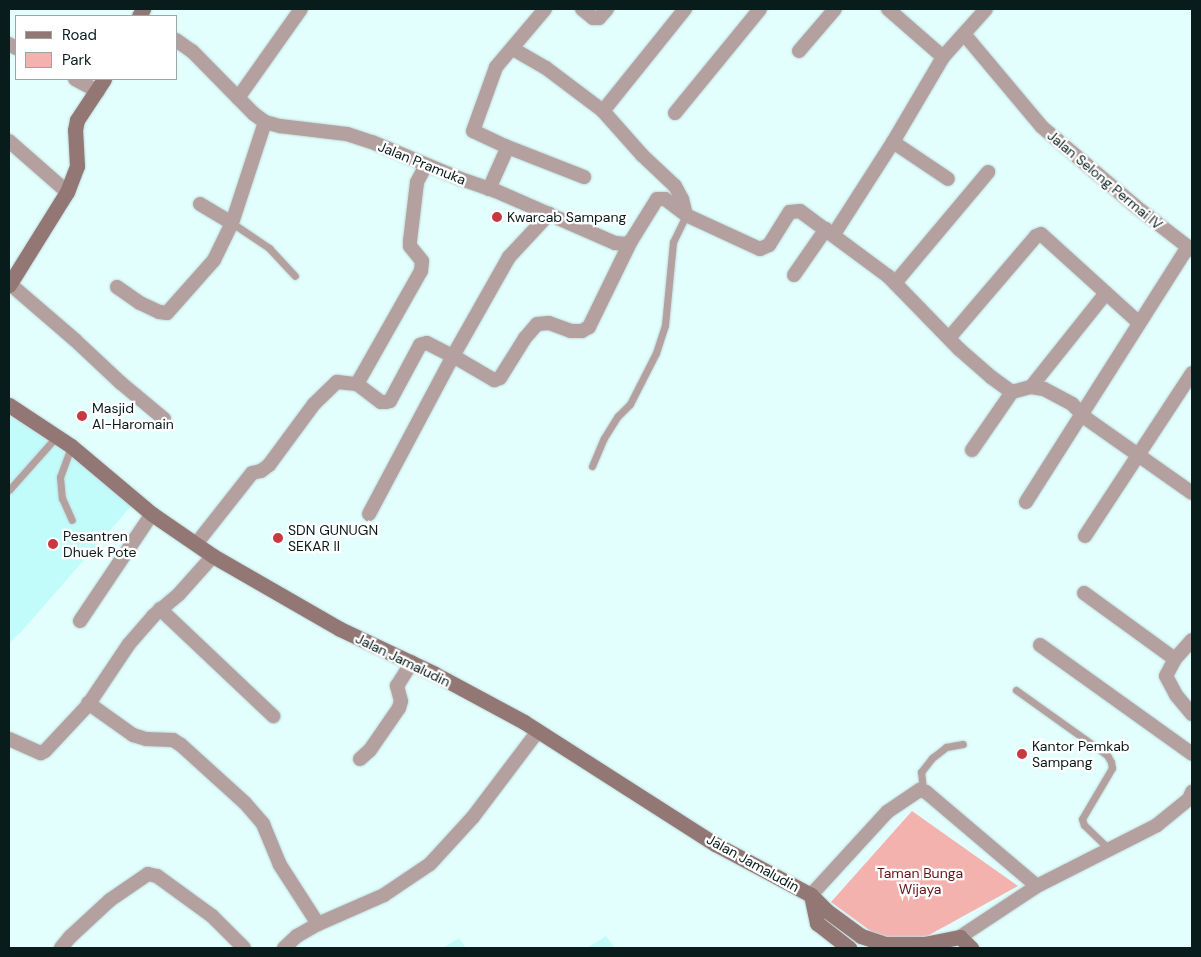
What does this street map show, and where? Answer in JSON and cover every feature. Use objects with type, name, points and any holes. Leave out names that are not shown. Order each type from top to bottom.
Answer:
[{"type":"street","points":[[238,98],[301,9]]},
{"type":"street","points":[[545,9],[496,67],[473,132],[584,177]]},
{"type":"street","points":[[582,9],[593,18],[599,18],[607,9]]},
{"type":"street","points":[[603,111],[685,9]]},
{"type":"street","points":[[675,113],[760,9]]},
{"type":"street","points":[[799,51],[835,9]]},
{"type":"street","points":[[888,9],[906,14],[942,58]]},
{"type":"street","points":[[794,274],[830,232],[893,142],[942,58],[986,9]]},
{"type":"street","name":"Jalan Selong Permai IV","points":[[964,34],[1042,127],[1190,249]]},
{"type":"street","name":"Jalan Pramuka","points":[[178,41],[192,51],[238,98],[265,122],[280,126],[347,134],[489,188],[615,243],[626,244],[631,241]]},
{"type":"street","points":[[513,49],[546,68],[603,111],[642,155],[675,186],[682,199],[686,214]]},
{"type":"street","points":[[79,80],[101,85],[77,120],[75,130],[77,166],[67,192],[9,284],[75,340],[121,383],[164,418]]},
{"type":"street","points":[[117,287],[140,303],[160,312],[167,312],[214,260],[232,223],[265,122]]},
{"type":"street","points":[[9,141],[67,192]]},
{"type":"street","points":[[893,142],[948,179]]},
{"type":"street","points":[[489,188],[506,151],[505,146]]},
{"type":"street","points":[[357,384],[421,271],[422,261],[410,246],[410,241],[417,182],[426,165]]},
{"type":"street","points":[[895,283],[988,172]]},
{"type":"street","points":[[196,544],[252,473],[260,471],[269,465],[314,404],[337,382],[357,384],[381,402],[390,401],[420,345],[427,344],[453,356],[494,380],[500,378],[524,338],[537,324],[549,323],[571,331],[582,331],[589,327],[631,241],[657,199],[665,198],[686,214],[760,249],[769,244],[792,210],[800,211],[895,283],[949,338],[992,377],[1012,392]]},
{"type":"street","points":[[200,204],[232,223]]},
{"type":"street","points":[[369,514],[453,356],[509,257],[549,214]]},
{"type":"street","points":[[949,338],[1036,236],[1041,234],[1139,323]]},
{"type":"street","points":[[1026,502],[1139,323],[1190,249]]},
{"type":"street","points":[[1031,388],[1106,293]]},
{"type":"street","points":[[1085,536],[1140,455],[1192,373]]},
{"type":"street","points":[[972,450],[1012,392],[1031,388],[1044,389],[1072,404],[1192,493]]},
{"type":"street","name":"Jalan Jamaludin","points":[[9,405],[71,446],[152,514],[212,556],[340,629],[412,662],[538,731],[716,844],[811,895],[842,924],[878,946],[930,945],[960,937]]},
{"type":"street","points":[[80,621],[152,514]]},
{"type":"street","points":[[9,739],[41,752],[45,751],[88,703],[129,644],[160,609],[179,594],[212,556]]},
{"type":"street","points":[[1084,593],[1175,659]]},
{"type":"street","points":[[160,609],[273,716]]},
{"type":"street","points":[[1192,640],[1175,659],[1166,676],[1168,685],[1192,714]]},
{"type":"street","points":[[1040,645],[1192,754]]},
{"type":"street","points":[[360,759],[370,750],[399,708],[401,701],[397,686],[412,662]]},
{"type":"street","points":[[88,703],[133,735],[146,739],[173,740],[181,745],[245,803],[263,824],[280,865],[318,924]]},
{"type":"street","points":[[284,948],[297,936],[318,924],[384,895],[430,864],[473,817],[538,731]]},
{"type":"street","points":[[811,895],[887,812],[920,790],[923,790],[1037,886]]},
{"type":"street","points":[[971,948],[960,937],[1037,886],[1157,825],[1190,796]]},
{"type":"street","points":[[61,948],[99,910],[148,874],[156,876],[212,916],[244,948]]},
{"type":"street","name":"Jalan Jamaludin","points":[[811,895],[817,923],[849,948]]},
{"type":"lane","points":[[592,466],[604,438],[618,416],[630,404],[656,353],[665,325],[673,242],[686,214]]},
{"type":"lane","points":[[232,223],[269,248],[295,276]]},
{"type":"lane","points":[[9,490],[56,437]]},
{"type":"lane","points":[[71,446],[60,477],[62,498],[72,520]]},
{"type":"lane","points":[[1016,690],[1106,755],[1111,762],[1112,768],[1082,819],[1084,825],[1109,849]]},
{"type":"lane","points":[[923,790],[921,772],[932,758],[946,747],[963,744]]},
{"type":"shaded area","name":"Pesantren Dhuek Pote","points":[[9,415],[58,447],[133,504],[21,632],[9,643]]},
{"type":"shaded area","points":[[606,936],[615,948],[587,948]]},
{"type":"shaded area","points":[[459,938],[466,948],[443,948]]},
{"type":"green space","name":"Taman Bunga Wijaya","points":[[912,811],[1018,886],[920,940],[883,940],[831,902]]},
{"type":"place","name":"Kwarcab Sampang","points":[[497,217]]},
{"type":"place","name":"Masjid Al-Haromain","points":[[82,416]]},
{"type":"place","name":"SDN GUNUGN SEKAR II","points":[[278,538]]},
{"type":"place","name":"Pesantren Dhuek Pote","points":[[53,544]]},
{"type":"place","name":"Kantor Pemkab Sampang","points":[[1022,754]]}]
